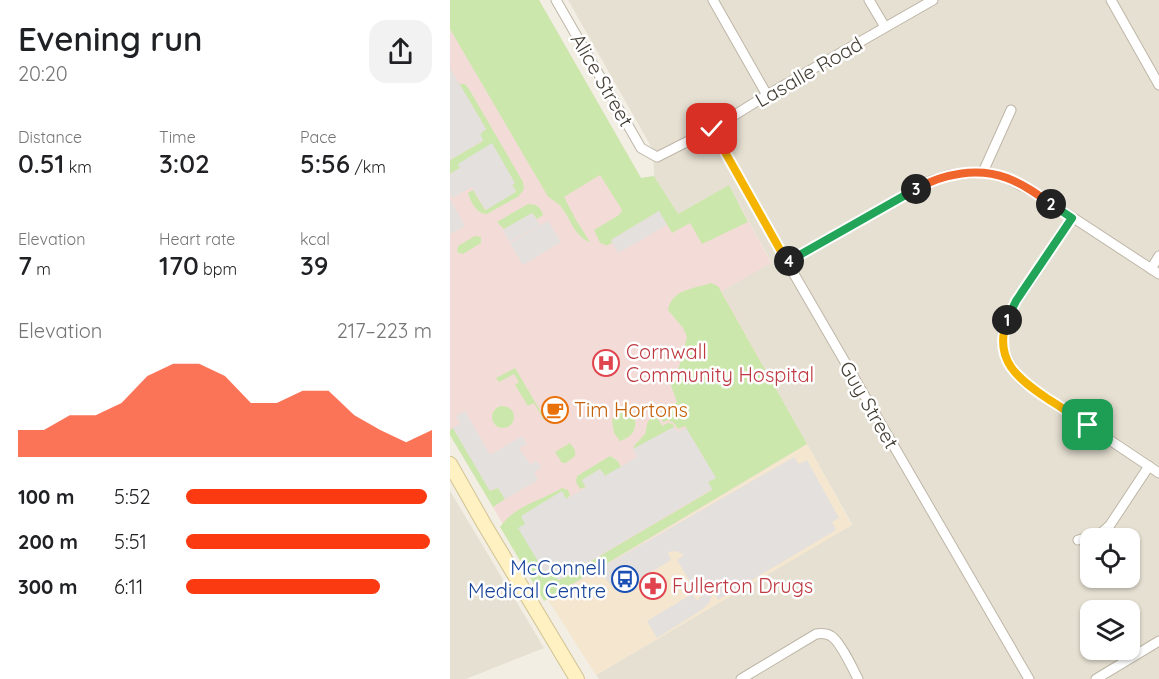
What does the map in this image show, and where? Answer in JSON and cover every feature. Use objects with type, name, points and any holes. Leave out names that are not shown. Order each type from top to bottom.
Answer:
[{"type":"main road","points":[[450,464],[577,679]]},
{"type":"street","name":"Alice Street","points":[[556,0],[641,148],[653,155]]},
{"type":"street","points":[[712,0],[767,95]]},
{"type":"street","points":[[869,0],[885,27]]},
{"type":"street","name":"Lasalle Road","points":[[653,155],[657,157],[712,129],[933,0]]},
{"type":"street","points":[[1111,0],[1159,85]]},
{"type":"street","points":[[982,172],[1011,110]]},
{"type":"street","name":"Guy Street","points":[[712,129],[1029,679]]},
{"type":"street","points":[[787,262],[930,181],[982,172],[1004,177],[1034,192],[1155,272],[1159,256]]},
{"type":"street","points":[[1072,218],[1016,301],[1006,321],[1003,336],[1005,355],[1011,367],[1026,384],[1159,473]]},
{"type":"street","points":[[1078,540],[1100,534],[1110,525],[1149,466]]},
{"type":"street","points":[[741,679],[816,634],[823,633],[836,639],[858,679]]},
{"type":"street","points":[[1096,679],[1159,641]]},
{"type":"shaded area","name":"Cornwall Community Hospital","points":[[450,0],[539,0],[641,178],[654,176],[678,214],[729,185],[771,263],[722,291],[807,444],[548,600],[450,435]]},
{"type":"shaded area","points":[[568,0],[1159,0],[1159,679],[599,679],[596,675],[852,524],[721,291],[771,262],[729,185],[678,214],[654,176],[653,150]]},
{"type":"shaded area","points":[[450,68],[486,129],[480,134],[483,140],[450,160]]},
{"type":"shaded area","points":[[492,143],[515,183],[512,185],[516,192],[486,210],[472,187],[452,198],[450,174],[460,168],[458,164]]},
{"type":"shaded area","points":[[450,199],[465,226],[450,234]]},
{"type":"shaded area","points":[[659,211],[667,225],[618,253],[611,240]]},
{"type":"shaded area","points":[[532,213],[540,225],[509,242],[503,230]]},
{"type":"shaded area","points":[[548,221],[561,242],[523,265],[510,243]]},
{"type":"shaded area","points":[[465,411],[490,455],[522,436],[527,444],[519,448],[530,464],[537,461],[541,468],[534,472],[538,480],[505,499],[498,487],[490,491],[453,428],[460,424],[456,416]]},
{"type":"shaded area","points":[[674,427],[677,432],[686,428],[716,478],[708,482],[712,489],[558,580],[553,569],[545,573],[518,528],[525,524],[521,516],[562,491],[566,499],[586,488],[582,480],[600,469],[605,476],[637,457],[633,449]]},
{"type":"shaded area","points":[[807,444],[852,525],[596,675],[548,600]]},
{"type":"shaded area","points":[[794,457],[799,464],[807,460],[839,518],[832,522],[836,530],[718,600],[713,592],[709,603],[703,609],[657,638],[647,621],[692,594],[697,601],[703,593],[702,586],[695,590],[677,560],[684,555],[676,551],[668,552],[671,560],[631,584],[626,577],[611,586],[599,569]]},
{"type":"shaded area","points":[[450,491],[544,648],[466,679],[450,679]]},
{"type":"green space","points":[[450,0],[539,0],[641,178],[654,176],[678,214],[729,185],[748,222],[702,244],[690,223],[672,233],[659,211],[605,246],[600,243],[594,230],[619,215],[622,210],[600,175],[564,197],[590,242],[584,239],[560,206],[547,195],[450,29]]},
{"type":"green space","points":[[460,84],[465,84],[469,89],[523,182],[524,189],[519,196],[487,214],[477,210],[468,193],[473,190],[485,210],[516,191],[512,185],[515,183],[458,164],[460,168],[450,174],[450,160],[483,141],[480,134],[486,129],[460,85],[457,86]]},
{"type":"green space","points":[[528,204],[538,206],[543,215],[537,219],[532,213],[504,229],[497,222]]},
{"type":"green space","points":[[475,236],[481,237],[481,243],[463,254],[457,252],[458,246]]},
{"type":"green space","points":[[711,283],[718,286],[807,444],[544,601],[500,527],[513,513],[562,488],[568,490],[570,495],[566,499],[525,524],[546,573],[552,569],[559,580],[712,490],[708,482],[715,477],[685,426],[678,429],[668,420],[663,422],[659,414],[677,402],[668,377],[678,371],[687,337],[683,328],[668,310],[670,303],[684,291]]},
{"type":"green space","points":[[515,368],[544,417],[549,415],[550,417],[544,420],[534,403],[528,406],[515,385],[519,382],[514,374],[499,382],[496,378]]},
{"type":"green space","points":[[503,406],[511,409],[514,417],[511,425],[503,428],[495,425],[492,417],[495,409]]},
{"type":"green space","points":[[624,409],[634,415],[635,428],[631,434],[620,441],[614,433],[612,420],[616,412]]},
{"type":"green space","points":[[656,415],[662,426],[668,423],[673,424],[674,427],[633,449],[645,434],[648,421]]},
{"type":"green space","points":[[453,428],[490,491],[498,488],[505,499],[493,507],[450,435],[450,430]]},
{"type":"green space","points":[[570,443],[575,450],[575,456],[566,463],[562,463],[555,452]]},
{"type":"green space","points":[[610,456],[618,461],[621,467],[605,476],[600,469],[582,480],[586,487],[580,489],[576,482],[577,476]]},
{"type":"place","name":"Cornwall Community Hospital","points":[[606,363]]},
{"type":"place","name":"Tim Hortons","points":[[555,410]]},
{"type":"place","name":"McConnell Medical Centre","points":[[625,579]]},
{"type":"place","name":"Fullerton Drugs","points":[[653,586]]},
{"type":"route","points":[[712,129],[787,262],[930,181],[949,176],[982,172],[1004,177],[1034,192],[1072,218],[1016,301],[1006,321],[1003,336],[1005,355],[1019,378],[1088,425]]}]
